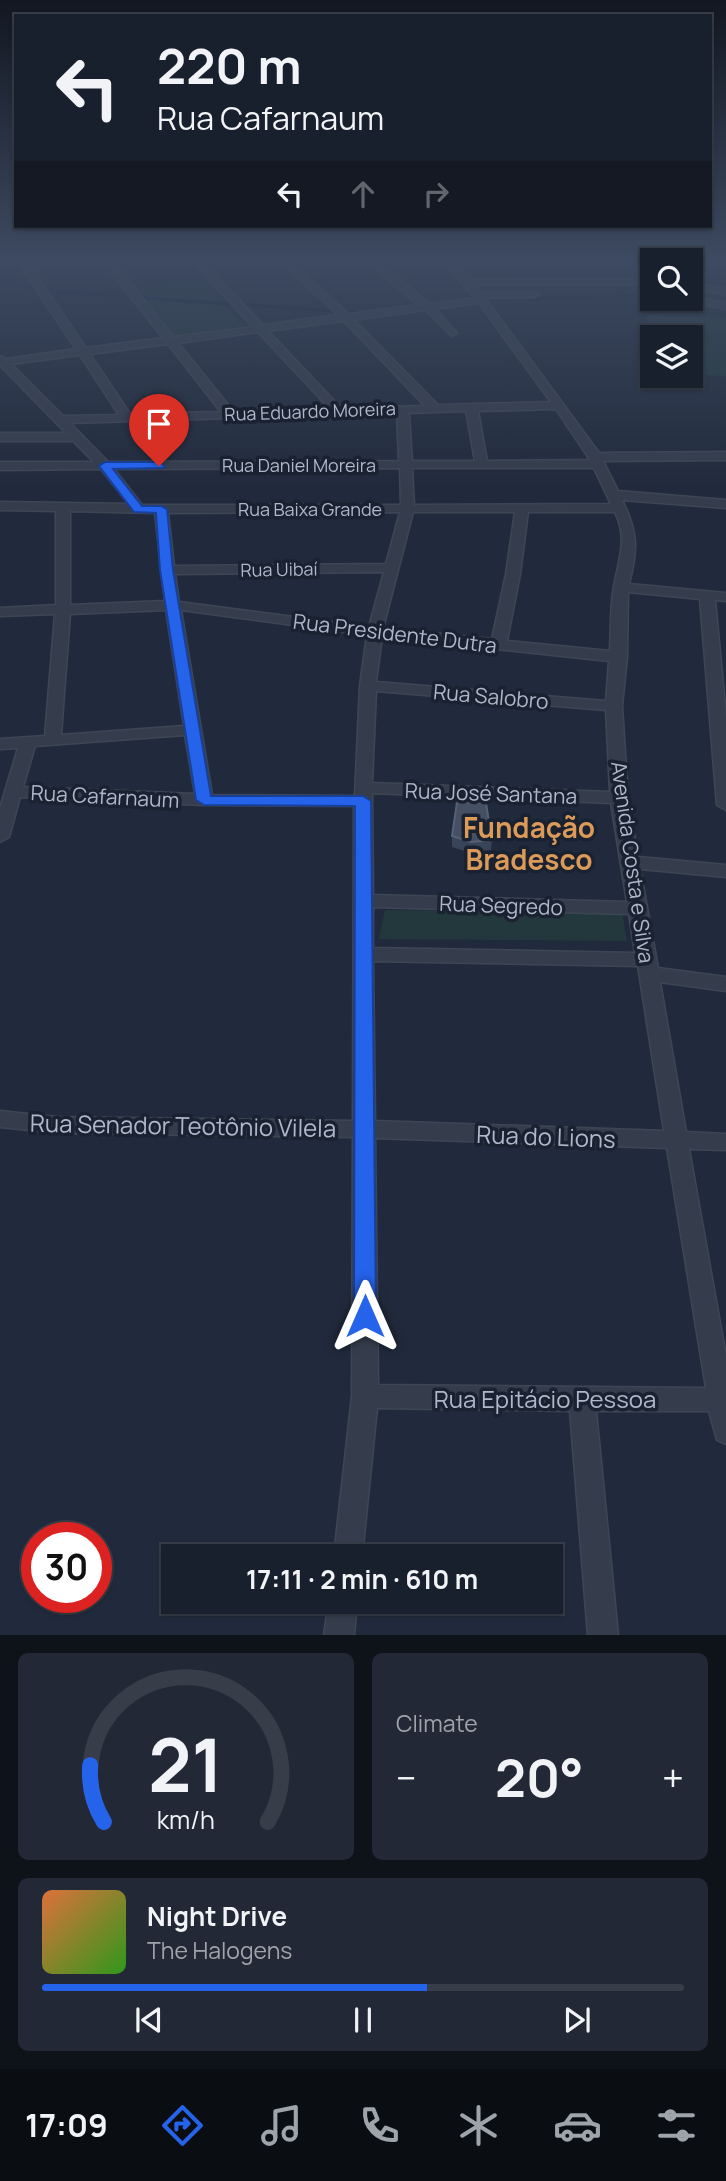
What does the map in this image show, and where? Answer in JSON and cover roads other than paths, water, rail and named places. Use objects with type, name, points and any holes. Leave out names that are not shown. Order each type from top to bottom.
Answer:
[{"type":"street","points":[[74,336],[127,418]]},
{"type":"street","points":[[169,336],[229,414]]},
{"type":"street","points":[[2,361],[195,336]]},
{"type":"street","points":[[266,336],[337,410]]},
{"type":"street","points":[[365,336],[433,407]]},
{"type":"street","name":"Avenida Costa e Silva","points":[[508,336],[596,460],[617,501],[629,537],[629,556],[621,587],[619,657],[614,706],[619,798],[723,1399],[726,1432]]},
{"type":"street","points":[[2,361],[105,466],[139,509]]},
{"type":"street","points":[[0,380],[19,377]]},
{"type":"street","name":"Rua Eduardo Moreira","points":[[61,420],[559,405]]},
{"type":"street","points":[[471,407],[482,465]]},
{"type":"street","points":[[349,1544],[365,1396],[363,795],[368,685],[375,632],[408,508],[403,409]]},
{"type":"street","points":[[0,437],[75,437]]},
{"type":"street","name":"Rua Daniel Moreira","points":[[0,466],[482,465],[726,456]]},
{"type":"street","name":"Rua Baixa Grande","points":[[0,506],[139,509],[522,509],[617,501],[726,504]]},
{"type":"street","points":[[52,739],[63,610],[63,507]]},
{"type":"street","points":[[161,509],[167,570],[204,800]]},
{"type":"street","points":[[498,646],[513,574],[522,509]]},
{"type":"street","name":"Rua Uibaí","points":[[167,570],[391,568]]},
{"type":"street","points":[[621,587],[726,597]]},
{"type":"street","points":[[707,596],[726,805]]},
{"type":"street","name":"Rua Presidente Dutra","points":[[0,612],[173,605],[375,632],[619,657]]},
{"type":"street","name":"Rua Salobro","points":[[368,685],[614,706]]},
{"type":"street","points":[[0,744],[194,730]]},
{"type":"street","points":[[0,837],[29,741]]},
{"type":"street","name":"Rua Cafarnaum","points":[[15,792],[204,800],[363,795]]},
{"type":"street","name":"Rua José Santana","points":[[363,795],[619,798]]},
{"type":"street","points":[[629,862],[726,871]]},
{"type":"street","name":"Rua Segredo","points":[[364,901],[638,908]]},
{"type":"street","points":[[364,954],[649,967],[726,984]]},
{"type":"street","name":"Rua Senador Teotônio Vilela","points":[[0,1119],[57,1125],[366,1129]]},
{"type":"street","name":"Rua do Lions","points":[[366,1129],[726,1142]]},
{"type":"street","name":"Rua Epitácio Pessoa","points":[[365,1396],[582,1400],[723,1399]]},
{"type":"street","points":[[582,1400],[603,1635]]},
{"type":"street","points":[[339,1635],[341,1614]]},
{"type":"district","name":"Fundação Bradesco","points":[[529,843]]}]
